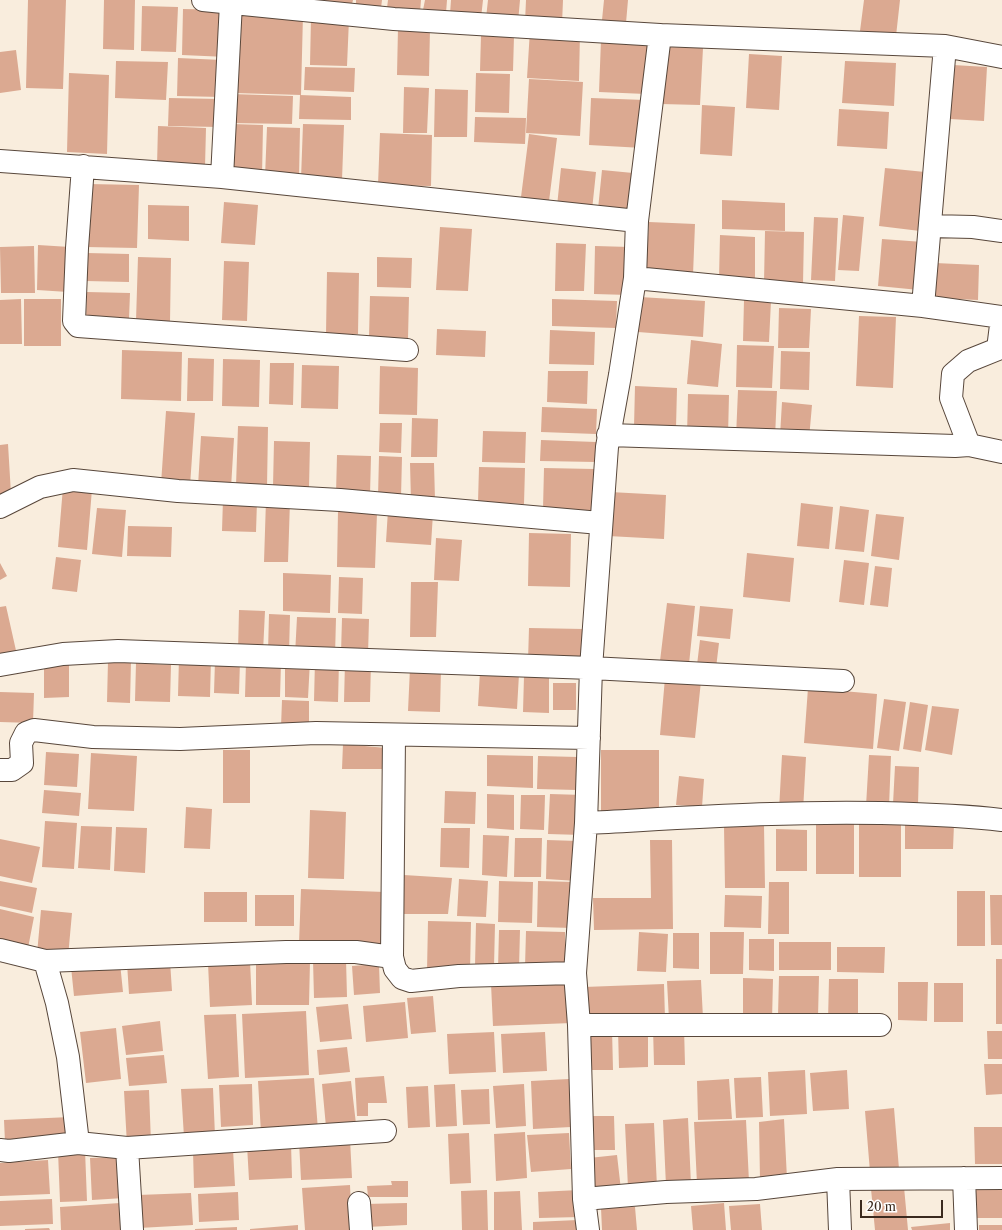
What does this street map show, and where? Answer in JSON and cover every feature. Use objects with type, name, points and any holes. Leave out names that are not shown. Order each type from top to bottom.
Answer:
[{"type":"street","points":[[203,0],[394,18],[660,35],[945,46],[1002,57]]},
{"type":"street","points":[[222,177],[231,3]]},
{"type":"street","points":[[588,1230],[584,1199],[579,1025],[575,973],[586,823],[591,668],[600,523],[608,436],[620,374],[635,278],[637,221],[660,35]]},
{"type":"street","points":[[923,306],[945,46]]},
{"type":"street","points":[[0,161],[222,177],[637,221]]},
{"type":"street","points":[[83,166],[77,248],[74,321],[78,326],[407,350]]},
{"type":"street","points":[[930,226],[1002,231]]},
{"type":"street","points":[[635,278],[923,306],[1002,317],[998,350],[968,361],[953,374],[951,398],[969,445]]},
{"type":"street","points":[[608,436],[955,446],[969,445],[1002,452]]},
{"type":"street","points":[[0,507],[40,487],[73,480],[178,491],[340,500],[600,523]]},
{"type":"street","points":[[0,665],[63,654],[118,651],[591,668],[843,680]]},
{"type":"street","points":[[0,770],[12,770],[22,763],[21,743],[26,733],[34,730],[92,737],[180,739],[316,733],[394,736],[589,738]]},
{"type":"street","points":[[394,736],[392,956],[395,969],[402,978],[411,981],[459,976],[575,973]]},
{"type":"street","points":[[586,823],[732,815],[846,812],[936,814],[1002,820]]},
{"type":"street","points":[[0,950],[45,961],[286,952],[356,952],[392,956]]},
{"type":"street","points":[[45,961],[57,1003],[68,1057],[78,1143]]},
{"type":"street","points":[[579,1025],[880,1025]]},
{"type":"street","points":[[0,1150],[9,1151],[78,1143],[127,1148],[385,1130]]},
{"type":"street","points":[[127,1148],[132,1230]]},
{"type":"street","points":[[964,1178],[966,1230]]},
{"type":"street","points":[[584,1199],[666,1192],[756,1189],[838,1179],[1002,1178]]},
{"type":"street","points":[[838,1179],[840,1230]]},
{"type":"street","points":[[359,1202],[361,1230]]},
{"type":"building","points":[[28,0],[66,0],[63,89],[26,88]]},
{"type":"building","points":[[104,0],[135,0],[134,50],[103,49]]},
{"type":"building","points":[[323,0],[353,0],[352,4]]},
{"type":"building","points":[[356,0],[382,0],[381,8],[356,6]]},
{"type":"building","points":[[388,0],[421,0],[420,13],[387,8]]},
{"type":"building","points":[[425,0],[447,0],[446,13],[423,10]]},
{"type":"building","points":[[451,0],[483,0],[481,18],[450,14]]},
{"type":"building","points":[[488,0],[520,0],[518,22],[486,18]]},
{"type":"building","points":[[526,0],[563,0],[562,24],[525,22]]},
{"type":"building","points":[[604,0],[628,0],[626,23],[602,20]]},
{"type":"building","points":[[864,0],[900,0],[896,36],[860,31]]},
{"type":"building","points":[[142,6],[178,7],[176,52],[141,51]]},
{"type":"building","points":[[183,9],[229,10],[227,57],[182,55]]},
{"type":"building","points":[[237,12],[303,14],[301,95],[235,93]]},
{"type":"building","points":[[311,18],[349,19],[347,66],[310,65]]},
{"type":"building","points":[[398,28],[430,29],[429,76],[397,75]]},
{"type":"building","points":[[530,30],[580,32],[579,81],[527,78]]},
{"type":"building","points":[[481,35],[514,36],[513,71],[480,71]]},
{"type":"building","points":[[601,40],[648,42],[646,94],[599,92]]},
{"type":"building","points":[[663,47],[703,48],[700,105],[661,104]]},
{"type":"building","points":[[16,50],[21,90],[0,93],[0,52]]},
{"type":"building","points":[[749,54],[782,56],[779,110],[746,108]]},
{"type":"building","points":[[178,58],[222,60],[221,97],[177,96]]},
{"type":"building","points":[[116,61],[168,62],[166,100],[115,98]]},
{"type":"building","points":[[845,61],[896,63],[894,106],[842,103]]},
{"type":"building","points":[[953,65],[987,67],[984,121],[950,119]]},
{"type":"building","points":[[305,67],[355,68],[354,92],[304,90]]},
{"type":"building","points":[[69,73],[109,75],[107,154],[67,152]]},
{"type":"building","points":[[476,73],[510,74],[509,113],[475,112]]},
{"type":"building","points":[[529,79],[583,82],[580,136],[526,133]]},
{"type":"building","points":[[404,87],[429,88],[427,133],[403,133]]},
{"type":"building","points":[[435,89],[468,90],[467,137],[434,137]]},
{"type":"building","points":[[231,94],[293,96],[292,124],[230,123]]},
{"type":"building","points":[[300,95],[351,97],[351,120],[299,119]]},
{"type":"building","points":[[169,98],[220,99],[218,127],[168,126]]},
{"type":"building","points":[[591,98],[645,100],[643,148],[589,145]]},
{"type":"building","points":[[702,105],[735,107],[732,156],[700,154]]},
{"type":"building","points":[[839,109],[889,112],[887,149],[837,146]]},
{"type":"building","points":[[475,117],[526,118],[525,144],[474,142]]},
{"type":"building","points":[[232,124],[263,125],[262,176],[230,175]]},
{"type":"building","points":[[303,124],[344,125],[342,180],[301,179]]},
{"type":"building","points":[[158,126],[206,128],[205,167],[157,166]]},
{"type":"building","points":[[267,127],[300,128],[299,178],[265,177]]},
{"type":"building","points":[[380,133],[432,135],[431,186],[378,185]]},
{"type":"building","points":[[529,134],[557,138],[548,209],[520,205]]},
{"type":"building","points":[[561,168],[596,172],[592,210],[557,206]]},
{"type":"building","points":[[885,168],[925,172],[920,231],[879,226]]},
{"type":"building","points":[[602,170],[633,173],[628,213],[598,209]]},
{"type":"building","points":[[88,184],[139,185],[137,248],[86,247]]},
{"type":"building","points":[[722,200],[785,203],[785,231],[722,229]]},
{"type":"building","points":[[224,202],[258,205],[255,245],[221,243]]},
{"type":"building","points":[[148,205],[189,206],[189,241],[148,239]]},
{"type":"building","points":[[843,215],[864,217],[859,271],[838,270]]},
{"type":"building","points":[[814,217],[838,218],[835,281],[811,280]]},
{"type":"building","points":[[649,222],[695,224],[693,275],[646,273]]},
{"type":"building","points":[[440,227],[472,229],[468,291],[436,290]]},
{"type":"building","points":[[765,231],[804,232],[803,284],[764,283]]},
{"type":"building","points":[[720,235],[755,237],[755,280],[719,279]]},
{"type":"building","points":[[882,239],[923,242],[919,290],[878,286]]},
{"type":"building","points":[[556,243],[586,244],[584,291],[555,291]]},
{"type":"building","points":[[38,245],[70,247],[68,292],[37,290]]},
{"type":"building","points":[[34,246],[35,293],[1,293],[0,247]]},
{"type":"building","points":[[595,246],[630,247],[629,295],[594,294]]},
{"type":"building","points":[[87,253],[129,254],[129,282],[86,281]]},
{"type":"building","points":[[138,257],[171,258],[170,322],[136,321]]},
{"type":"building","points":[[377,257],[412,258],[411,288],[377,287]]},
{"type":"building","points":[[224,261],[249,262],[247,321],[222,320]]},
{"type":"building","points":[[935,263],[979,265],[978,300],[934,298]]},
{"type":"building","points":[[327,272],[359,273],[358,334],[326,334]]},
{"type":"building","points":[[87,292],[130,293],[129,319],[86,318]]},
{"type":"building","points":[[370,296],[409,297],[408,338],[369,337]]},
{"type":"building","points":[[640,297],[705,301],[703,337],[638,332]]},
{"type":"building","points":[[21,299],[22,344],[0,344],[0,300]]},
{"type":"building","points":[[24,299],[61,299],[61,346],[24,346]]},
{"type":"building","points":[[552,299],[617,301],[616,328],[552,326]]},
{"type":"building","points":[[744,300],[771,301],[769,342],[743,341]]},
{"type":"building","points":[[779,308],[811,309],[809,348],[778,348]]},
{"type":"building","points":[[859,316],[896,317],[893,388],[856,386]]},
{"type":"building","points":[[437,329],[486,331],[485,357],[436,355]]},
{"type":"building","points":[[550,330],[595,332],[594,365],[549,364]]},
{"type":"building","points":[[691,340],[722,344],[718,387],[687,384]]},
{"type":"building","points":[[737,345],[774,346],[772,388],[736,387]]},
{"type":"building","points":[[122,350],[182,352],[181,401],[121,399]]},
{"type":"building","points":[[781,351],[810,352],[809,390],[780,389]]},
{"type":"building","points":[[188,358],[214,359],[213,401],[187,401]]},
{"type":"building","points":[[223,359],[260,360],[259,407],[222,406]]},
{"type":"building","points":[[270,363],[294,363],[293,405],[269,404]]},
{"type":"building","points":[[302,365],[339,366],[338,409],[301,408]]},
{"type":"building","points":[[380,366],[418,368],[417,415],[379,414]]},
{"type":"building","points":[[548,371],[588,371],[587,404],[547,402]]},
{"type":"building","points":[[635,386],[677,388],[676,428],[634,427]]},
{"type":"building","points":[[738,390],[777,391],[775,438],[736,437]]},
{"type":"building","points":[[688,394],[729,395],[728,436],[687,435]]},
{"type":"building","points":[[782,402],[812,405],[809,439],[780,436]]},
{"type":"building","points":[[542,407],[597,409],[596,434],[541,432]]},
{"type":"building","points":[[166,411],[195,413],[190,486],[161,484]]},
{"type":"building","points":[[412,418],[438,419],[437,457],[411,457]]},
{"type":"building","points":[[380,423],[402,423],[401,453],[379,452]]},
{"type":"building","points":[[238,426],[268,427],[267,487],[236,486]]},
{"type":"building","points":[[483,431],[526,432],[525,463],[482,462]]},
{"type":"building","points":[[201,436],[234,438],[231,488],[198,486]]},
{"type":"building","points":[[541,440],[596,442],[596,462],[540,461]]},
{"type":"building","points":[[274,441],[310,442],[309,488],[273,487]]},
{"type":"building","points":[[8,444],[11,494],[0,499],[0,445]]},
{"type":"building","points":[[337,455],[371,456],[370,495],[336,494]]},
{"type":"building","points":[[379,456],[402,457],[401,497],[378,497]]},
{"type":"building","points":[[410,463],[434,463],[435,500],[411,501]]},
{"type":"building","points":[[479,467],[525,468],[524,504],[478,502]]},
{"type":"building","points":[[544,468],[594,469],[593,511],[543,509]]},
{"type":"building","points":[[63,487],[92,489],[87,550],[58,547]]},
{"type":"building","points":[[610,492],[666,495],[664,539],[608,536]]},
{"type":"building","points":[[223,499],[257,501],[256,532],[222,531]]},
{"type":"building","points":[[266,500],[290,501],[288,562],[264,562]]},
{"type":"building","points":[[801,503],[833,507],[829,549],[797,546]]},
{"type":"building","points":[[840,506],[869,510],[864,552],[835,549]]},
{"type":"building","points":[[97,508],[126,510],[122,557],[92,554]]},
{"type":"building","points":[[388,510],[433,513],[431,545],[386,542]]},
{"type":"building","points":[[338,511],[377,513],[375,568],[337,567]]},
{"type":"building","points":[[876,514],[904,517],[899,560],[871,556]]},
{"type":"building","points":[[128,526],[172,527],[171,557],[127,556]]},
{"type":"building","points":[[529,533],[571,534],[570,587],[528,586]]},
{"type":"building","points":[[436,538],[462,540],[459,581],[434,580]]},
{"type":"building","points":[[747,553],[794,558],[790,602],[743,597]]},
{"type":"building","points":[[56,557],[81,560],[77,592],[52,589]]},
{"type":"building","points":[[844,560],[869,563],[864,605],[839,602]]},
{"type":"building","points":[[0,563],[7,576],[0,580]]},
{"type":"building","points":[[875,566],[892,568],[888,607],[870,605]]},
{"type":"building","points":[[283,573],[331,575],[330,613],[283,611]]},
{"type":"building","points":[[339,577],[363,578],[362,614],[338,613]]},
{"type":"building","points":[[411,582],[438,582],[436,637],[410,637]]},
{"type":"building","points":[[667,603],[695,606],[689,664],[660,661]]},
{"type":"building","points":[[6,606],[17,655],[0,659],[0,607]]},
{"type":"building","points":[[700,606],[733,609],[730,639],[697,636]]},
{"type":"building","points":[[239,610],[265,611],[263,652],[238,652]]},
{"type":"building","points":[[269,614],[290,615],[289,653],[268,652]]},
{"type":"building","points":[[297,617],[336,618],[335,656],[295,655]]},
{"type":"building","points":[[342,618],[369,619],[368,655],[341,654]]},
{"type":"building","points":[[529,628],[584,629],[583,662],[528,661]]},
{"type":"building","points":[[700,640],[719,643],[716,668],[697,665]]},
{"type":"building","points":[[179,657],[211,658],[210,697],[178,696]]},
{"type":"building","points":[[285,660],[310,661],[308,698],[285,697]]},
{"type":"building","points":[[315,660],[339,661],[338,702],[314,701]]},
{"type":"building","points":[[108,661],[131,661],[130,703],[107,702]]},
{"type":"building","points":[[215,661],[240,661],[239,694],[214,693]]},
{"type":"building","points":[[69,662],[69,697],[44,698],[44,663]]},
{"type":"building","points":[[246,662],[281,663],[280,697],[245,697]]},
{"type":"building","points":[[345,662],[371,662],[370,702],[344,702]]},
{"type":"building","points":[[136,663],[171,665],[170,702],[135,701]]},
{"type":"building","points":[[410,668],[441,669],[440,712],[408,711]]},
{"type":"building","points":[[480,671],[519,674],[517,709],[478,706]]},
{"type":"building","points":[[524,676],[549,677],[549,713],[523,712]]},
{"type":"building","points":[[665,678],[701,681],[695,738],[660,735]]},
{"type":"building","points":[[553,683],[576,683],[576,710],[553,710]]},
{"type":"building","points":[[808,688],[877,694],[873,749],[804,743]]},
{"type":"building","points":[[0,692],[34,693],[33,723],[0,722]]},
{"type":"building","points":[[884,699],[906,702],[899,751],[877,748]]},
{"type":"building","points":[[282,700],[309,701],[309,728],[281,727]]},
{"type":"building","points":[[910,702],[928,705],[921,752],[903,749]]},
{"type":"building","points":[[932,706],[959,709],[952,755],[925,750]]},
{"type":"building","points":[[343,744],[386,748],[386,769],[342,769]]},
{"type":"building","points":[[223,750],[250,750],[250,803],[223,803]]},
{"type":"building","points":[[601,750],[659,750],[659,815],[601,815]]},
{"type":"building","points":[[46,752],[79,754],[77,787],[44,785]]},
{"type":"building","points":[[91,753],[137,756],[134,811],[88,809]]},
{"type":"building","points":[[487,755],[533,756],[533,788],[487,786]]},
{"type":"building","points":[[782,755],[806,757],[803,811],[779,810]]},
{"type":"building","points":[[869,755],[891,756],[889,807],[866,806]]},
{"type":"building","points":[[538,756],[578,757],[577,790],[537,789]]},
{"type":"building","points":[[895,766],[919,767],[918,805],[893,804]]},
{"type":"building","points":[[679,776],[704,779],[702,807],[676,805]]},
{"type":"building","points":[[44,790],[81,793],[79,816],[42,813]]},
{"type":"building","points":[[445,791],[476,792],[475,824],[444,823]]},
{"type":"building","points":[[487,794],[514,795],[514,830],[487,828]]},
{"type":"building","points":[[550,794],[583,795],[582,835],[548,834]]},
{"type":"building","points":[[521,795],[545,795],[544,830],[520,829]]},
{"type":"building","points":[[186,807],[212,809],[210,849],[184,848]]},
{"type":"building","points":[[310,810],[346,812],[344,879],[308,878]]},
{"type":"building","points":[[859,820],[901,820],[901,877],[859,877]]},
{"type":"building","points":[[45,821],[77,823],[74,869],[42,867]]},
{"type":"building","points":[[816,823],[854,823],[854,874],[816,874]]},
{"type":"building","points":[[905,823],[954,824],[953,849],[905,849]]},
{"type":"building","points":[[764,825],[765,888],[725,888],[724,826]]},
{"type":"building","points":[[81,826],[112,827],[110,870],[78,868]]},
{"type":"building","points":[[116,827],[147,828],[145,873],[114,871]]},
{"type":"building","points":[[441,828],[470,828],[469,868],[440,867]]},
{"type":"building","points":[[776,829],[807,830],[807,871],[776,871]]},
{"type":"building","points":[[483,835],[509,836],[507,877],[482,875]]},
{"type":"building","points":[[515,838],[542,838],[541,877],[514,877]]},
{"type":"building","points":[[0,839],[40,847],[32,883],[0,876]]},
{"type":"building","points":[[547,840],[578,841],[577,881],[546,879]]},
{"type":"building","points":[[650,840],[672,840],[673,929],[594,930],[593,898],[651,898]]},
{"type":"building","points":[[404,875],[452,878],[448,914],[403,914]]},
{"type":"building","points":[[459,879],[488,881],[486,917],[457,916]]},
{"type":"building","points":[[0,881],[37,888],[32,913],[0,906]]},
{"type":"building","points":[[499,881],[533,882],[532,923],[498,922]]},
{"type":"building","points":[[538,881],[574,882],[573,928],[537,927]]},
{"type":"building","points":[[769,882],[789,882],[789,934],[768,934]]},
{"type":"building","points":[[301,889],[385,892],[383,947],[299,944]]},
{"type":"building","points":[[957,891],[985,891],[985,946],[957,946]]},
{"type":"building","points":[[204,892],[247,892],[247,922],[204,922]]},
{"type":"building","points":[[255,895],[294,895],[294,926],[255,926]]},
{"type":"building","points":[[725,895],[762,896],[761,928],[724,927]]},
{"type":"building","points":[[990,895],[1002,895],[1002,945],[991,945]]},
{"type":"building","points":[[0,909],[34,917],[28,948],[0,942]]},
{"type":"building","points":[[41,910],[72,913],[68,957],[37,954]]},
{"type":"building","points":[[428,921],[471,922],[470,972],[427,971]]},
{"type":"building","points":[[476,923],[495,924],[494,967],[475,966]]},
{"type":"building","points":[[499,930],[520,930],[519,969],[498,969]]},
{"type":"building","points":[[526,931],[565,932],[565,968],[525,967]]},
{"type":"building","points":[[639,932],[668,934],[666,972],[637,971]]},
{"type":"building","points":[[710,932],[744,932],[743,974],[710,974]]},
{"type":"building","points":[[673,933],[699,933],[699,969],[673,968]]},
{"type":"building","points":[[749,939],[774,939],[774,971],[749,970]]},
{"type":"building","points":[[779,942],[831,942],[831,970],[779,970]]},
{"type":"building","points":[[837,947],[885,947],[884,973],[837,972]]},
{"type":"building","points":[[346,959],[347,997],[314,998],[313,960]]},
{"type":"building","points":[[996,959],[1002,959],[1002,1024],[996,1024]]},
{"type":"building","points":[[256,960],[310,961],[309,1005],[256,1005]]},
{"type":"building","points":[[170,961],[172,991],[129,994],[127,963]]},
{"type":"building","points":[[250,961],[252,1005],[210,1007],[208,963]]},
{"type":"building","points":[[120,963],[123,992],[74,996],[71,967]]},
{"type":"building","points":[[379,964],[380,993],[354,995],[352,966]]},
{"type":"building","points":[[779,976],[819,976],[818,1017],[778,1016]]},
{"type":"building","points":[[743,978],[773,979],[772,1021],[743,1020]]},
{"type":"building","points":[[829,979],[858,979],[858,1022],[828,1021]]},
{"type":"building","points":[[701,980],[703,1018],[669,1020],[667,981]]},
{"type":"building","points":[[570,981],[572,1023],[493,1026],[491,984]]},
{"type":"building","points":[[898,982],[928,982],[927,1021],[898,1020]]},
{"type":"building","points":[[934,983],[963,983],[963,1022],[934,1022]]},
{"type":"building","points":[[664,984],[665,1019],[586,1022],[584,987]]},
{"type":"building","points":[[433,996],[436,1032],[411,1034],[407,998]]},
{"type":"building","points":[[405,1002],[408,1038],[366,1042],[363,1006]]},
{"type":"building","points":[[348,1004],[352,1039],[320,1042],[316,1007]]},
{"type":"building","points":[[306,1011],[309,1075],[245,1078],[242,1014]]},
{"type":"building","points":[[236,1014],[239,1077],[208,1079],[204,1015]]},
{"type":"building","points":[[160,1021],[163,1051],[126,1055],[122,1026]]},
{"type":"building","points":[[684,1027],[685,1065],[654,1065],[653,1028]]},
{"type":"building","points":[[116,1028],[121,1079],[86,1083],[80,1032]]},
{"type":"building","points":[[648,1028],[648,1067],[619,1068],[618,1029]]},
{"type":"building","points":[[612,1029],[613,1070],[587,1070],[587,1030]]},
{"type":"building","points":[[987,1031],[1002,1031],[1002,1059],[988,1059]]},
{"type":"building","points":[[494,1032],[496,1072],[449,1074],[447,1034]]},
{"type":"building","points":[[545,1032],[547,1071],[503,1073],[501,1034]]},
{"type":"building","points":[[347,1047],[350,1072],[319,1075],[317,1050]]},
{"type":"building","points":[[164,1055],[167,1083],[129,1086],[126,1058]]},
{"type":"building","points":[[984,1064],[1002,1064],[1002,1094],[986,1095]]},
{"type":"building","points":[[805,1070],[807,1114],[770,1116],[768,1072]]},
{"type":"building","points":[[847,1070],[849,1109],[813,1111],[810,1073]]},
{"type":"building","points":[[384,1076],[387,1103],[368,1103],[368,1116],[357,1116],[355,1078]]},
{"type":"building","points":[[761,1077],[763,1117],[736,1118],[734,1078]]},
{"type":"building","points":[[314,1078],[318,1130],[261,1133],[258,1081]]},
{"type":"building","points":[[569,1079],[571,1127],[533,1129],[531,1081]]},
{"type":"building","points":[[729,1079],[732,1119],[698,1120],[697,1081]]},
{"type":"building","points":[[351,1081],[356,1124],[326,1127],[322,1084]]},
{"type":"building","points":[[252,1084],[253,1125],[221,1127],[219,1085]]},
{"type":"building","points":[[455,1084],[457,1126],[436,1127],[434,1085]]},
{"type":"building","points":[[524,1084],[526,1126],[496,1128],[493,1086]]},
{"type":"building","points":[[428,1086],[430,1127],[408,1128],[406,1087]]},
{"type":"building","points":[[213,1088],[215,1136],[184,1137],[181,1089]]},
{"type":"building","points":[[489,1089],[490,1124],[463,1125],[461,1090]]},
{"type":"building","points":[[149,1090],[151,1143],[127,1145],[124,1091]]},
{"type":"building","points":[[894,1108],[899,1169],[870,1172],[865,1111]]},
{"type":"building","points":[[589,1116],[614,1116],[615,1150],[589,1150]]},
{"type":"building","points":[[70,1117],[72,1139],[5,1142],[4,1120]]},
{"type":"building","points":[[688,1118],[691,1185],[666,1186],[663,1120]]},
{"type":"building","points":[[784,1119],[787,1179],[760,1180],[759,1122]]},
{"type":"building","points":[[746,1120],[749,1182],[697,1184],[694,1122]]},
{"type":"building","points":[[654,1123],[657,1187],[628,1188],[625,1124]]},
{"type":"building","points":[[974,1127],[1002,1127],[1002,1164],[975,1164]]},
{"type":"building","points":[[525,1132],[527,1178],[496,1181],[494,1134]]},
{"type":"building","points":[[469,1133],[471,1183],[450,1184],[448,1134]]},
{"type":"building","points":[[569,1133],[571,1169],[531,1172],[527,1135]]},
{"type":"building","points":[[350,1139],[352,1178],[301,1180],[299,1141]]},
{"type":"building","points":[[291,1143],[292,1178],[249,1180],[247,1145]]},
{"type":"building","points":[[233,1149],[235,1186],[194,1188],[193,1151]]},
{"type":"building","points":[[85,1150],[87,1201],[60,1202],[58,1151]]},
{"type":"building","points":[[617,1155],[621,1190],[593,1193],[589,1158]]},
{"type":"building","points":[[122,1157],[124,1198],[92,1200],[90,1158]]},
{"type":"building","points":[[48,1160],[50,1194],[0,1196],[0,1163]]},
{"type":"building","points":[[391,1181],[408,1181],[408,1197],[368,1197],[367,1186],[392,1185]]},
{"type":"building","points":[[1002,1184],[1002,1218],[973,1218],[972,1185]]},
{"type":"building","points":[[350,1185],[352,1230],[305,1230],[302,1188]]},
{"type":"building","points":[[904,1187],[908,1230],[875,1230],[871,1189]]},
{"type":"building","points":[[487,1190],[488,1230],[462,1230],[461,1191]]},
{"type":"building","points":[[579,1190],[580,1217],[539,1218],[538,1192]]},
{"type":"building","points":[[520,1191],[522,1230],[494,1230],[494,1192]]},
{"type":"building","points":[[238,1192],[239,1220],[199,1222],[198,1194]]},
{"type":"building","points":[[191,1193],[193,1225],[139,1228],[138,1195]]},
{"type":"building","points":[[52,1199],[53,1224],[0,1226],[0,1201]]},
{"type":"building","points":[[120,1203],[121,1230],[61,1230],[60,1207]]},
{"type":"building","points":[[407,1203],[407,1225],[367,1227],[365,1204]]},
{"type":"building","points":[[724,1203],[726,1230],[693,1230],[691,1206]]},
{"type":"building","points":[[760,1204],[762,1230],[731,1230],[729,1206]]},
{"type":"building","points":[[635,1207],[637,1230],[602,1230],[601,1208]]},
{"type":"building","points":[[578,1220],[579,1230],[533,1230],[533,1222]]},
{"type":"building","points":[[950,1223],[950,1230],[912,1230],[911,1227]]},
{"type":"building","points":[[298,1225],[298,1230],[250,1230],[250,1229]]},
{"type":"building","points":[[979,1225],[1002,1225],[1002,1230],[979,1230]]},
{"type":"building","points":[[237,1227],[237,1230],[195,1230],[195,1229]]},
{"type":"building","points":[[49,1228],[50,1230],[25,1230],[25,1229]]}]
